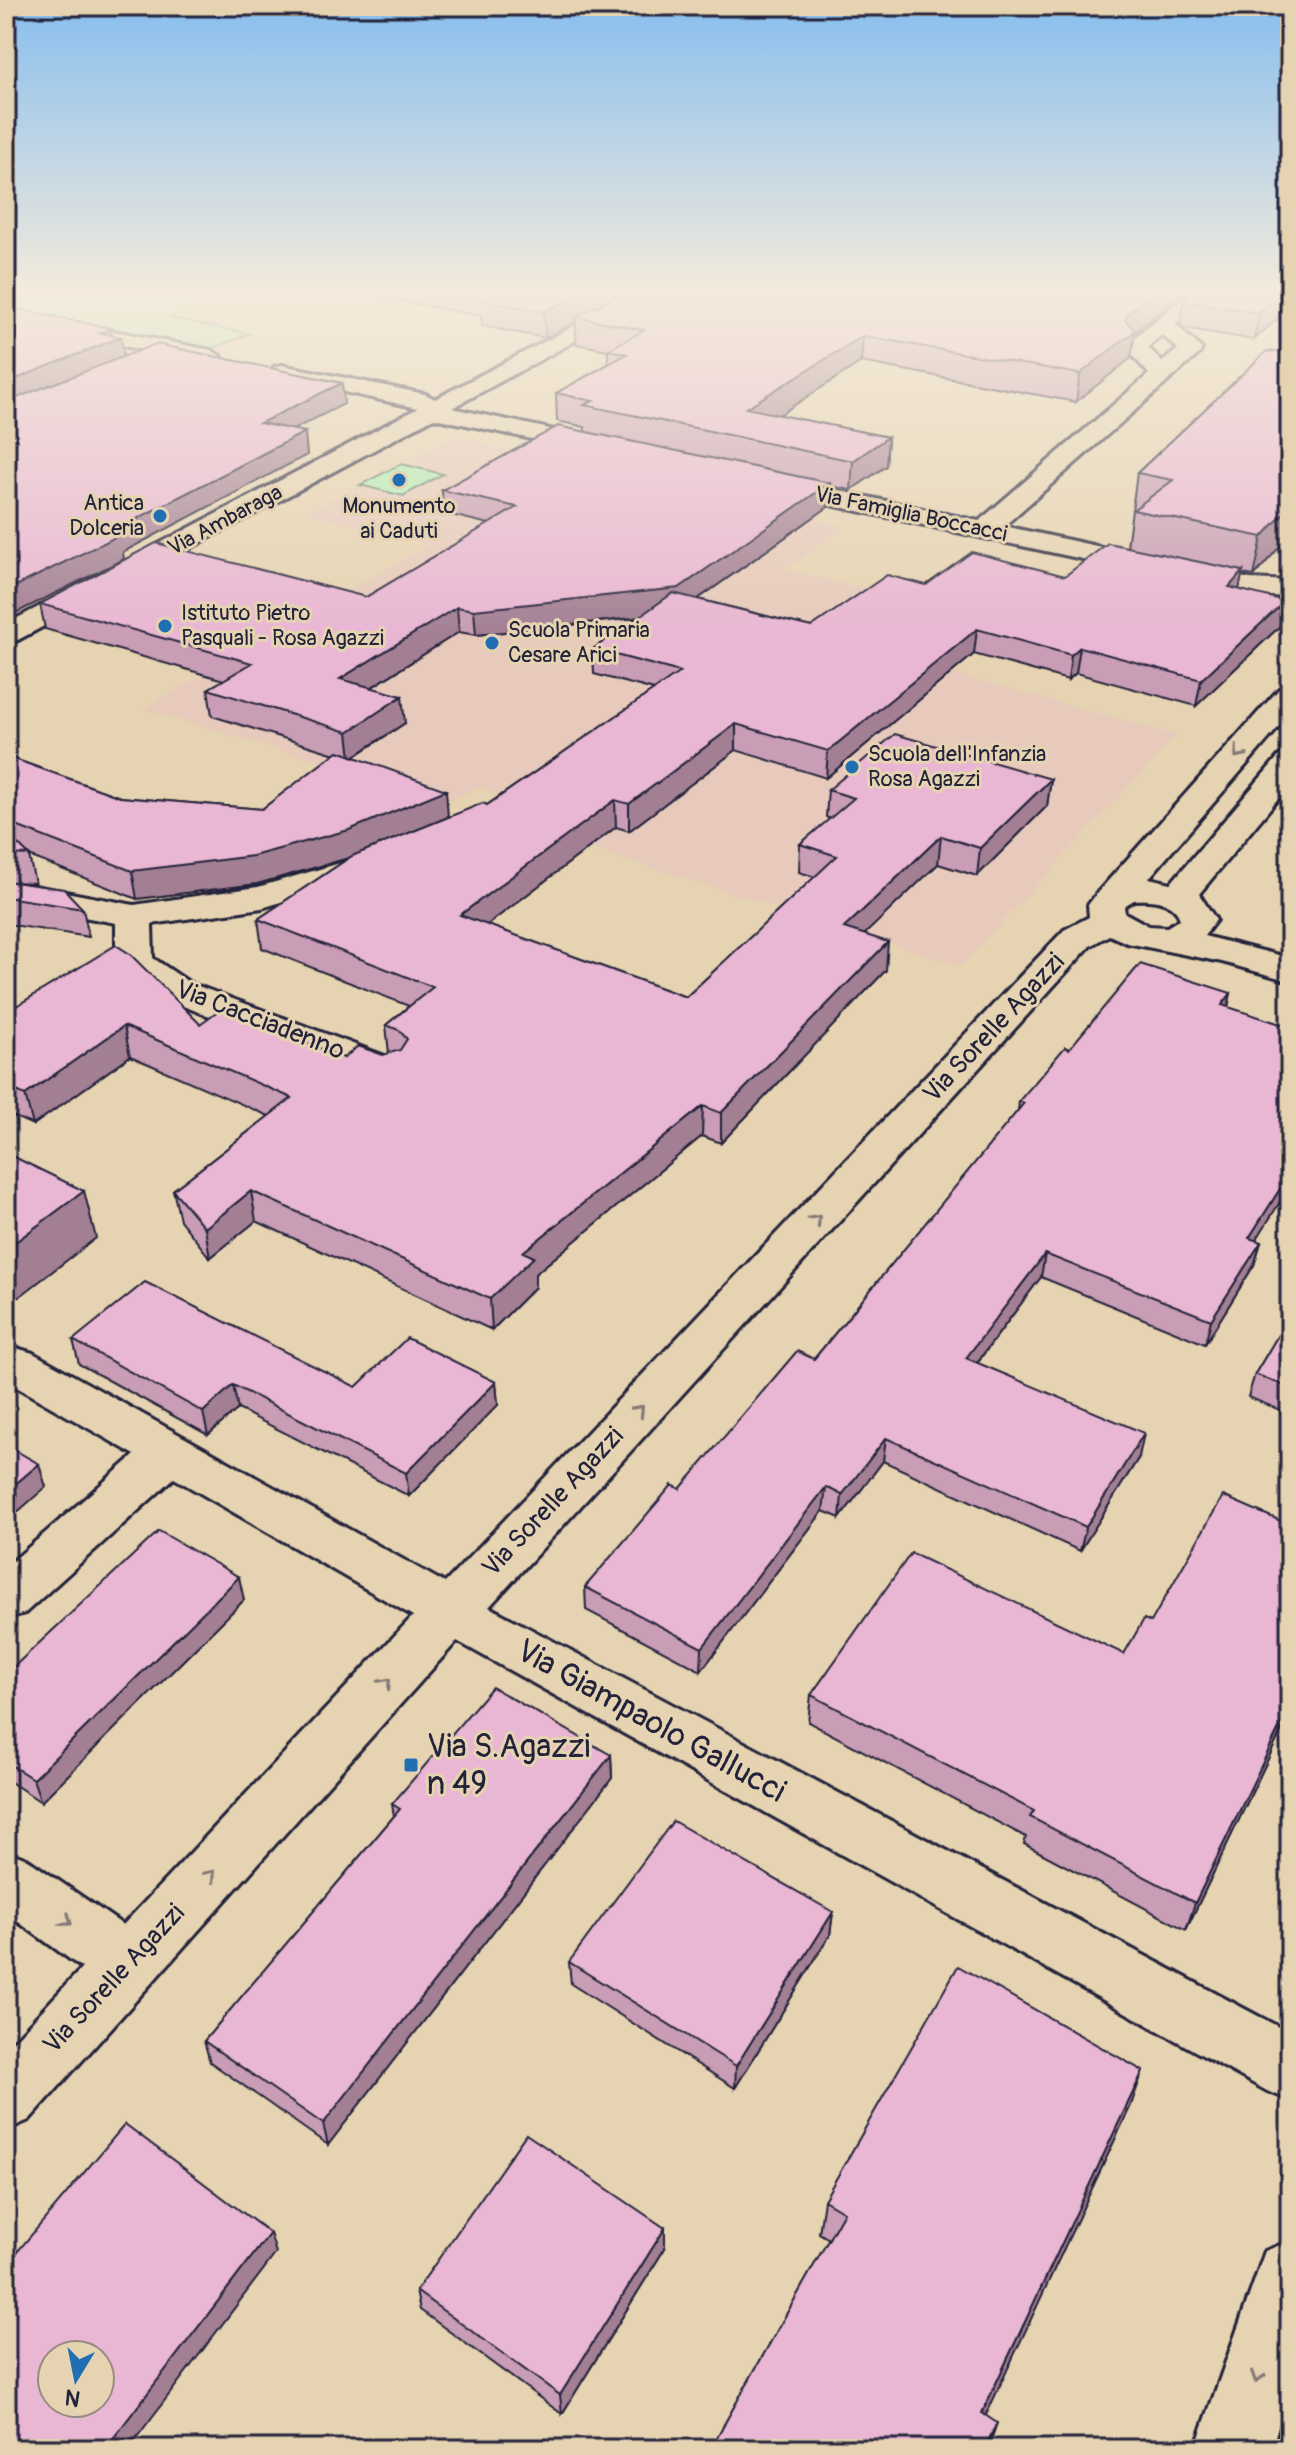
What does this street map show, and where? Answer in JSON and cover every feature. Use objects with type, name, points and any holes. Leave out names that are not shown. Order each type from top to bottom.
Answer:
[{"type":"street","points":[[429,407],[432,411],[631,454]]},
{"type":"street","name":"Via Ambaraga","points":[[6,635],[440,407]]},
{"type":"street","points":[[984,530],[1126,407]]},
{"type":"street","name":"Via Famiglia Boccacci","points":[[740,477],[930,525],[984,530],[1250,587],[1290,602]]},
{"type":"street","name":"Via Famiglia Boccacci","points":[[1250,587],[1290,589]]},
{"type":"street","name":"Via Sorelle Agazzi","points":[[6,2097],[1077,938],[1113,908],[1290,695]]},
{"type":"street","points":[[1187,903],[1290,763]]},
{"type":"street","points":[[6,895],[29,896],[134,916],[262,897],[365,867],[407,849]]},
{"type":"street","points":[[1229,952],[1187,903],[1145,889],[1113,908],[1132,933],[1229,952],[1290,970]]},
{"type":"street","points":[[1160,938],[1192,929],[1198,920],[1187,903]]},
{"type":"street","name":"Via Cacciadenno","points":[[134,916],[135,962],[177,991],[387,1070]]},
{"type":"street","name":"Via Giampaolo Gallucci","points":[[16,1365],[451,1612],[1290,2068]]},
{"type":"street","points":[[6,1598],[172,1451]]},
{"type":"street","points":[[6,1878],[128,1965]]},
{"type":"street","points":[[1233,2449],[1290,2276]]},
{"type":"shaded area","points":[[454,437],[847,527],[786,569],[872,591],[814,635],[1177,735],[961,966],[511,823],[532,806],[478,787],[450,801],[143,709],[428,545],[307,513],[360,485],[403,496],[442,474],[401,464]]},
{"type":"green space","points":[[401,464],[443,474],[403,496],[360,485]]},
{"type":"building","points":[[6,407],[294,407],[260,423],[305,432],[111,532],[120,535],[6,591]]},
{"type":"building","points":[[592,407],[748,407],[746,408],[888,437],[853,461]]},
{"type":"building","points":[[1208,407],[1290,407],[1290,506],[1262,537],[1133,510],[1173,480],[1137,473]]},
{"type":"building","points":[[558,426],[830,483],[679,588],[474,610],[457,607],[340,679],[402,696],[348,732],[208,689],[252,663],[40,604],[156,543],[366,597],[517,507],[442,490]]},
{"type":"building","points":[[1108,543],[1243,571],[1229,587],[1285,601],[1201,680],[1080,647],[1071,655],[977,629],[828,751],[736,724],[629,804],[615,800],[460,915],[686,997],[837,856],[800,844],[854,798],[828,790],[895,734],[1051,779],[980,848],[941,836],[844,928],[888,942],[721,1113],[703,1106],[523,1252],[534,1257],[490,1299],[251,1191],[205,1228],[173,1190],[292,1098],[124,1026],[25,1095],[6,1086],[6,1010],[116,945],[130,954],[200,1024],[222,1008],[344,1058],[358,1046],[383,1055],[400,1050],[407,1039],[399,1030],[386,1025],[433,987],[258,919],[352,856],[483,803],[487,805],[680,672],[593,649],[673,593],[811,627],[887,575],[926,585],[972,552],[1065,576]]},
{"type":"building","points":[[338,751],[446,790],[349,830],[253,856],[132,871],[6,822],[6,756],[120,797],[262,809]]},
{"type":"building","points":[[6,833],[29,855],[6,854]]},
{"type":"building","points":[[6,881],[64,889],[83,909],[6,897]]},
{"type":"building","points":[[1140,964],[1231,993],[1222,1005],[1290,1027],[1290,1173],[1249,1238],[1261,1242],[1211,1320],[1045,1254],[966,1358],[1144,1433],[1086,1527],[886,1438],[842,1495],[826,1487],[702,1648],[585,1587],[672,1485],[680,1489],[797,1351],[814,1359],[1024,1103],[1019,1101],[1065,1047],[1069,1049]]},
{"type":"building","points":[[6,1153],[84,1191],[6,1249]]},
{"type":"building","points":[[145,1282],[356,1387],[407,1338],[496,1382],[406,1473],[233,1385],[203,1412],[73,1340]]},
{"type":"building","points":[[1290,1315],[1290,1388],[1255,1374]]},
{"type":"building","points":[[6,1445],[39,1464],[6,1492]]},
{"type":"building","points":[[1223,1496],[1290,1525],[1290,1706],[1195,1903],[1030,1817],[1034,1811],[811,1695],[911,1553],[1124,1654],[1144,1619],[1151,1622]]},
{"type":"building","points":[[159,1531],[239,1577],[33,1779],[6,1762],[6,1674]]},
{"type":"building","points":[[492,1687],[611,1755],[323,2124],[204,2041],[400,1809],[392,1804]]},
{"type":"building","points":[[673,1821],[833,1912],[736,2066],[569,1962]]},
{"type":"building","points":[[958,1966],[1143,2071],[982,2413],[997,2423],[984,2449],[719,2449],[713,2444],[844,2212],[824,2200]]},
{"type":"building","points":[[125,2124],[270,2233],[105,2449],[6,2449],[6,2314],[16,2302],[6,2294],[6,2265]]},
{"type":"building","points":[[526,2134],[665,2228],[560,2395],[416,2291]]},
{"type":"place","name":"Monumento ai Caduti","points":[[399,480]]},
{"type":"place","name":"Antica Dolceria","points":[[160,516]]},
{"type":"place","name":"Istituto Pietro Pasquali - Rosa Agazzi","points":[[165,626]]},
{"type":"place","name":"Scuola Primaria Cesare Arici","points":[[492,643]]},
{"type":"place","name":"Scuola dell'Infanzia Rosa Agazzi","points":[[852,767]]},
{"type":"place","name":"Via S.Agazzi n 49","points":[[411,1765]]}]
